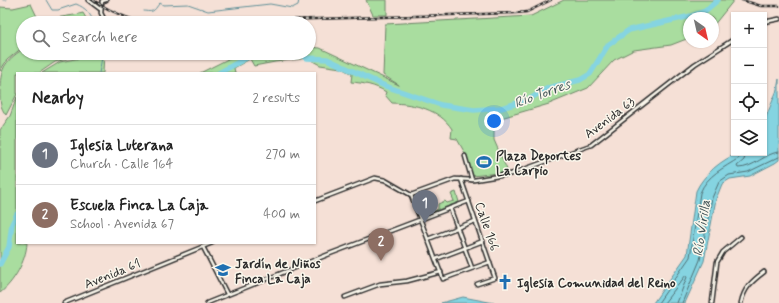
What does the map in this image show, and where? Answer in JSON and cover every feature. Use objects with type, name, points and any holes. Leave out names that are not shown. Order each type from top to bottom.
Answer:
[{"type":"street","points":[[88,0],[100,9],[103,16]]},
{"type":"street","points":[[100,9],[102,0],[106,0]]},
{"type":"street","points":[[767,21],[779,19]]},
{"type":"street","name":"Avenida 63","points":[[411,194],[455,180],[472,180],[511,174],[591,145],[700,61],[731,41]]},
{"type":"street","points":[[465,156],[472,180]]},
{"type":"street","points":[[316,201],[370,180],[380,178],[411,194],[443,279],[490,262]]},
{"type":"street","name":"Calle 166","points":[[461,180],[495,278],[476,284]]},
{"type":"street","points":[[207,303],[469,201]]},
{"type":"street","points":[[450,208],[472,268]]},
{"type":"street","points":[[428,239],[475,221]]},
{"type":"street","points":[[712,303],[717,262],[723,252],[741,237]]},
{"type":"street","points":[[436,259],[483,241]]},
{"type":"street","name":"Avenida 61","points":[[64,303],[209,244]]},
{"type":"street","points":[[203,246],[227,294]]},
{"type":"street","points":[[345,297],[380,284],[407,281],[441,272]]},
{"type":"street","points":[[741,303],[745,291],[751,282],[764,272]]},
{"type":"green space","points":[[366,0],[387,0],[387,15],[373,15]]},
{"type":"green space","points":[[564,0],[734,0],[719,19],[719,12],[683,12],[683,40],[671,45],[634,50],[614,60],[588,88],[549,104],[501,118],[494,126],[494,140],[508,172],[472,176],[466,155],[457,139],[451,138],[452,129],[447,122],[433,112],[418,106],[392,103],[385,95],[386,92],[369,85],[351,82],[352,74],[341,68],[320,65],[311,60],[316,60],[316,48],[320,48],[399,85],[383,75],[385,24],[531,16]]},
{"type":"green space","points":[[31,4],[37,16],[16,16],[16,53],[7,60],[0,71],[0,7],[13,8]]},
{"type":"green space","points":[[83,13],[85,16],[68,16]]},
{"type":"green space","points":[[16,54],[16,60],[62,60],[55,62],[40,72],[16,72],[16,96],[6,115],[0,102],[0,84],[4,67]]},
{"type":"green space","points":[[70,60],[104,60],[103,72],[44,72],[60,62]]},
{"type":"green space","points":[[226,60],[248,60],[234,68],[235,72],[202,72]]},
{"type":"green space","points":[[251,60],[291,60],[254,66]]},
{"type":"green space","points":[[16,100],[16,244],[27,244],[22,264],[10,283],[0,293],[0,130],[10,116]]},
{"type":"green space","points":[[456,192],[459,202],[430,213],[438,209],[438,204],[445,201],[447,203],[454,201],[451,194]]},
{"type":"water","name":"Río Virilla","points":[[779,79],[779,160],[750,176],[730,179],[722,184],[716,199],[704,261],[685,303],[653,303],[687,255],[696,191],[703,179],[720,163],[733,156],[767,156],[767,115],[777,90]]},
{"type":"water","points":[[463,297],[494,303],[441,303]]},
{"type":"waterway","points":[[46,0],[52,10],[58,10],[76,4],[82,7],[91,16]]},
{"type":"waterway","points":[[144,11],[153,11],[160,3],[163,5],[188,4],[208,11],[270,4],[292,8],[298,5],[299,0]]},
{"type":"waterway","name":"Río Torres","points":[[316,58],[327,59],[385,86],[441,105],[474,110],[501,108],[528,100],[548,88],[580,80],[590,74],[608,45],[629,30],[691,16],[705,11],[718,0]]},
{"type":"waterway","points":[[99,72],[102,60]]},
{"type":"waterway","name":"Río Torres","points":[[221,72],[242,60]]},
{"type":"waterway","name":"Río Torres","points":[[0,264],[9,247],[12,224],[16,216]]},
{"type":"railway","points":[[93,0],[124,16]]},
{"type":"railway","points":[[316,19],[516,13],[527,12],[551,0]]},
{"type":"railway","points":[[742,0],[761,6],[779,6]]},
{"type":"place","name":"Plaza Deportes La Carpio","points":[[484,162]]},
{"type":"place","name":"Iglesia Luterana","points":[[425,223]]},
{"type":"place","name":"Escuela Finca La Caja","points":[[381,261]]},
{"type":"place","name":"Jardín de Niños Finca La Caja","points":[[223,270]]},
{"type":"place","name":"Iglesia Comunidad del Reino","points":[[505,282]]}]
